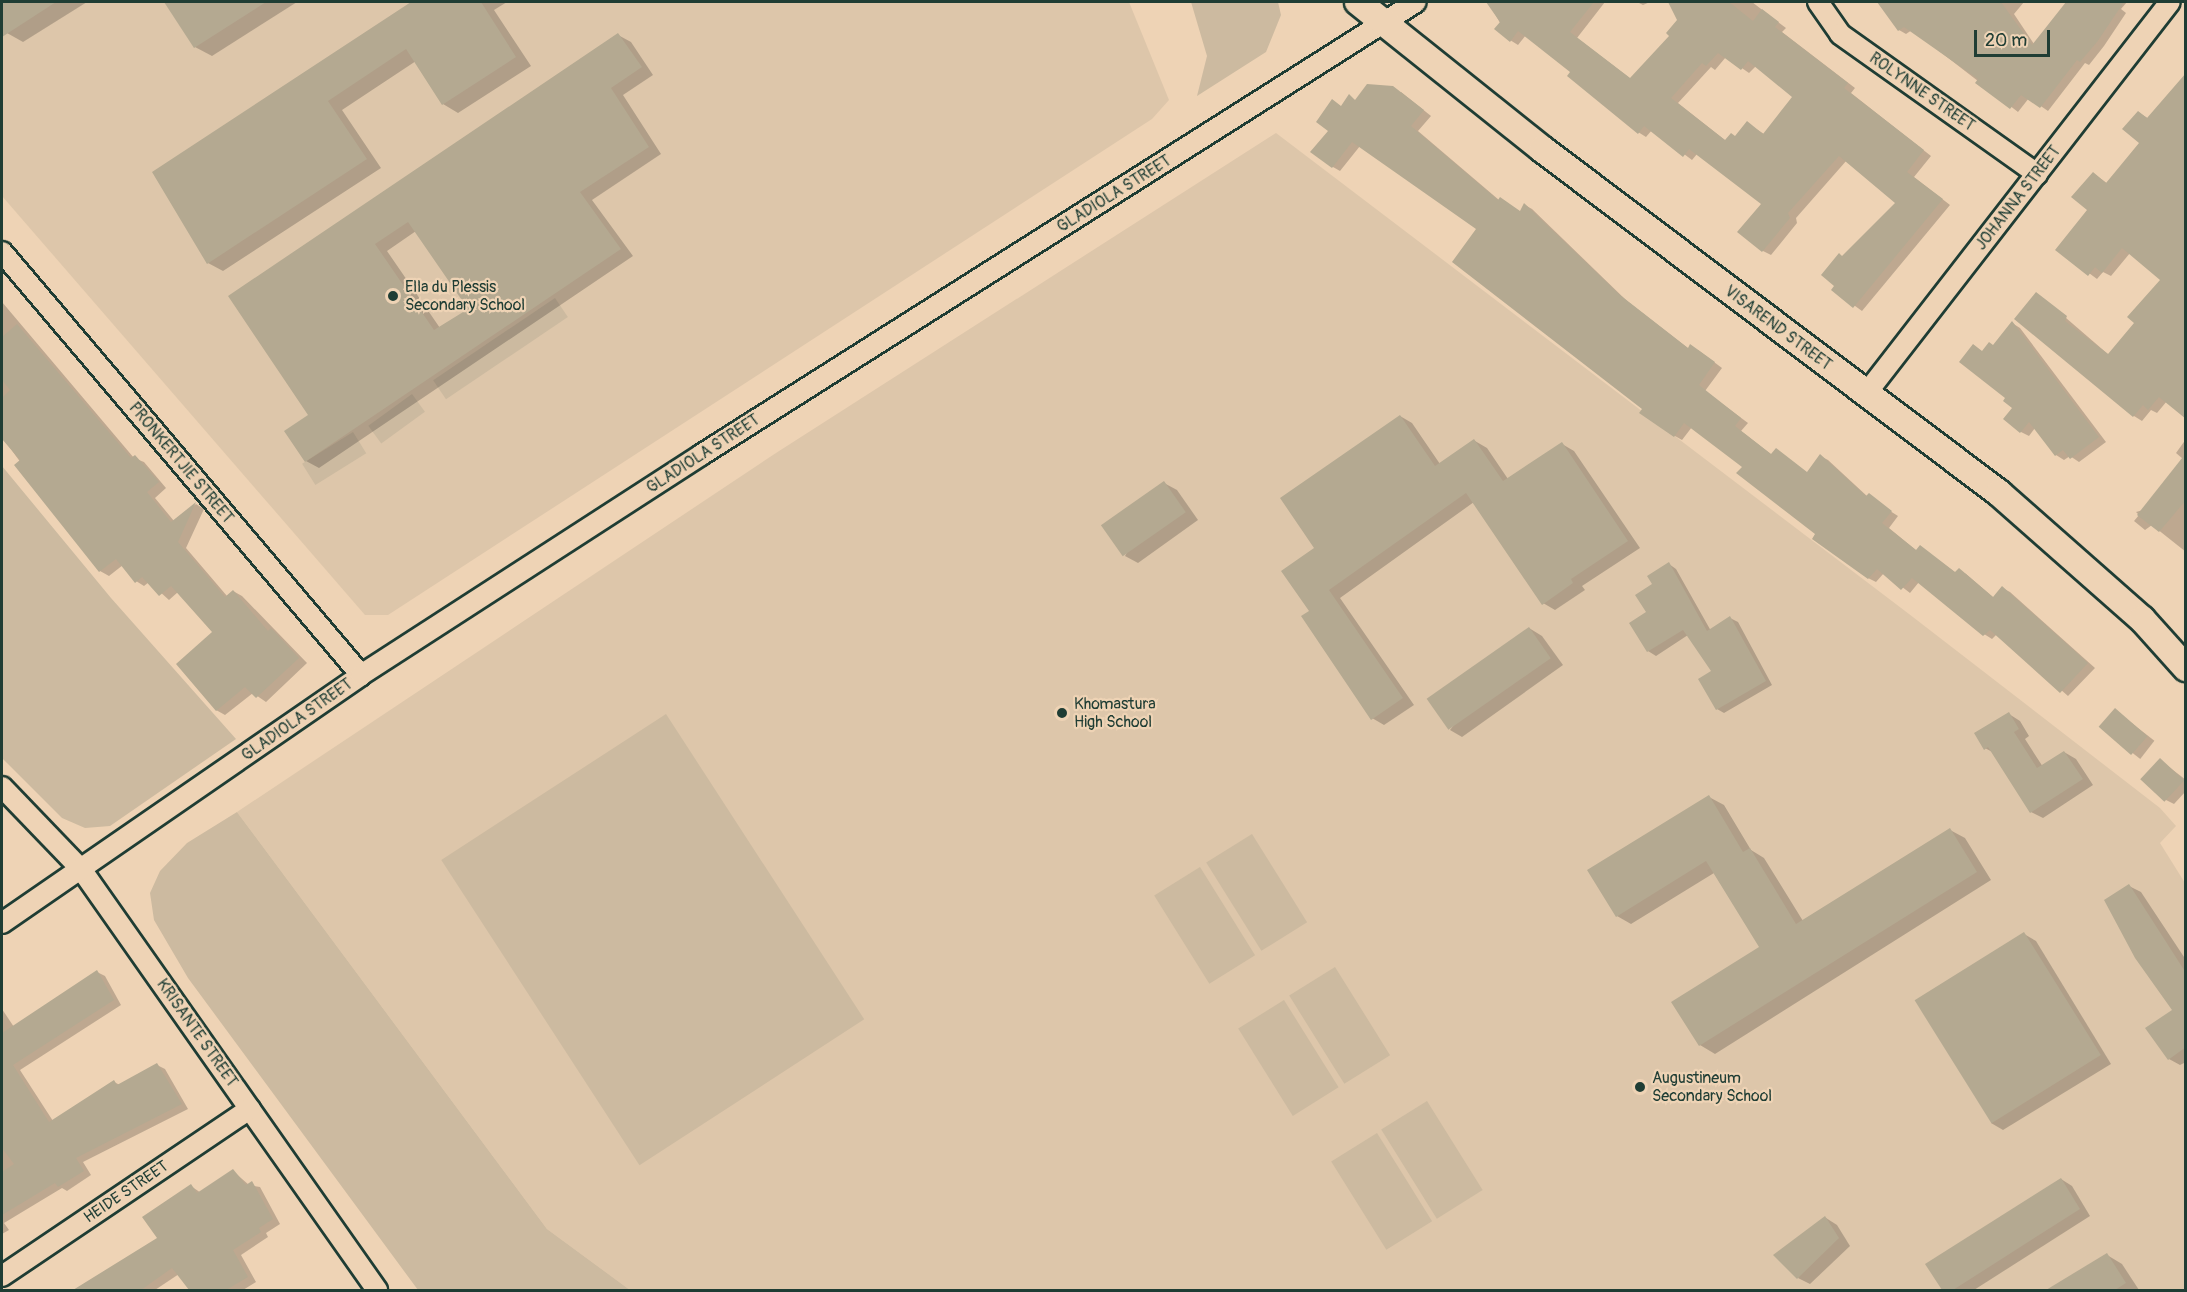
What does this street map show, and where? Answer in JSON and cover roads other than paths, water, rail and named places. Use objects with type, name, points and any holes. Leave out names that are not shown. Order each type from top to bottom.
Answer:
[{"type":"street","name":"VISAREND STREET","points":[[1358,2],[1542,149],[1999,494],[2142,619],[2186,668]]},
{"type":"street","name":"GLADIOLA STREET","points":[[2,923],[361,675],[711,448],[1416,2]]},
{"type":"street","name":"ROLYNNE STREET","points":[[1818,2],[1840,34],[2037,174]]},
{"type":"street","name":"JOHANNA STREET","points":[[1866,395],[2170,2]]},
{"type":"street","name":"PRONKERTJIE STREET","points":[[2,252],[361,675]]},
{"type":"street","name":"KRISANTE STREET","points":[[2,787],[81,869],[377,1290]]},
{"type":"street","name":"HEIDE STREET","points":[[2,1276],[250,1109]]},
{"type":"place","name":"Ella du Plessis Secondary School","points":[[393,296]]},
{"type":"place","name":"Khomastura High School","points":[[1062,713]]},
{"type":"place","name":"Augustineum Secondary School","points":[[1640,1087]]}]
